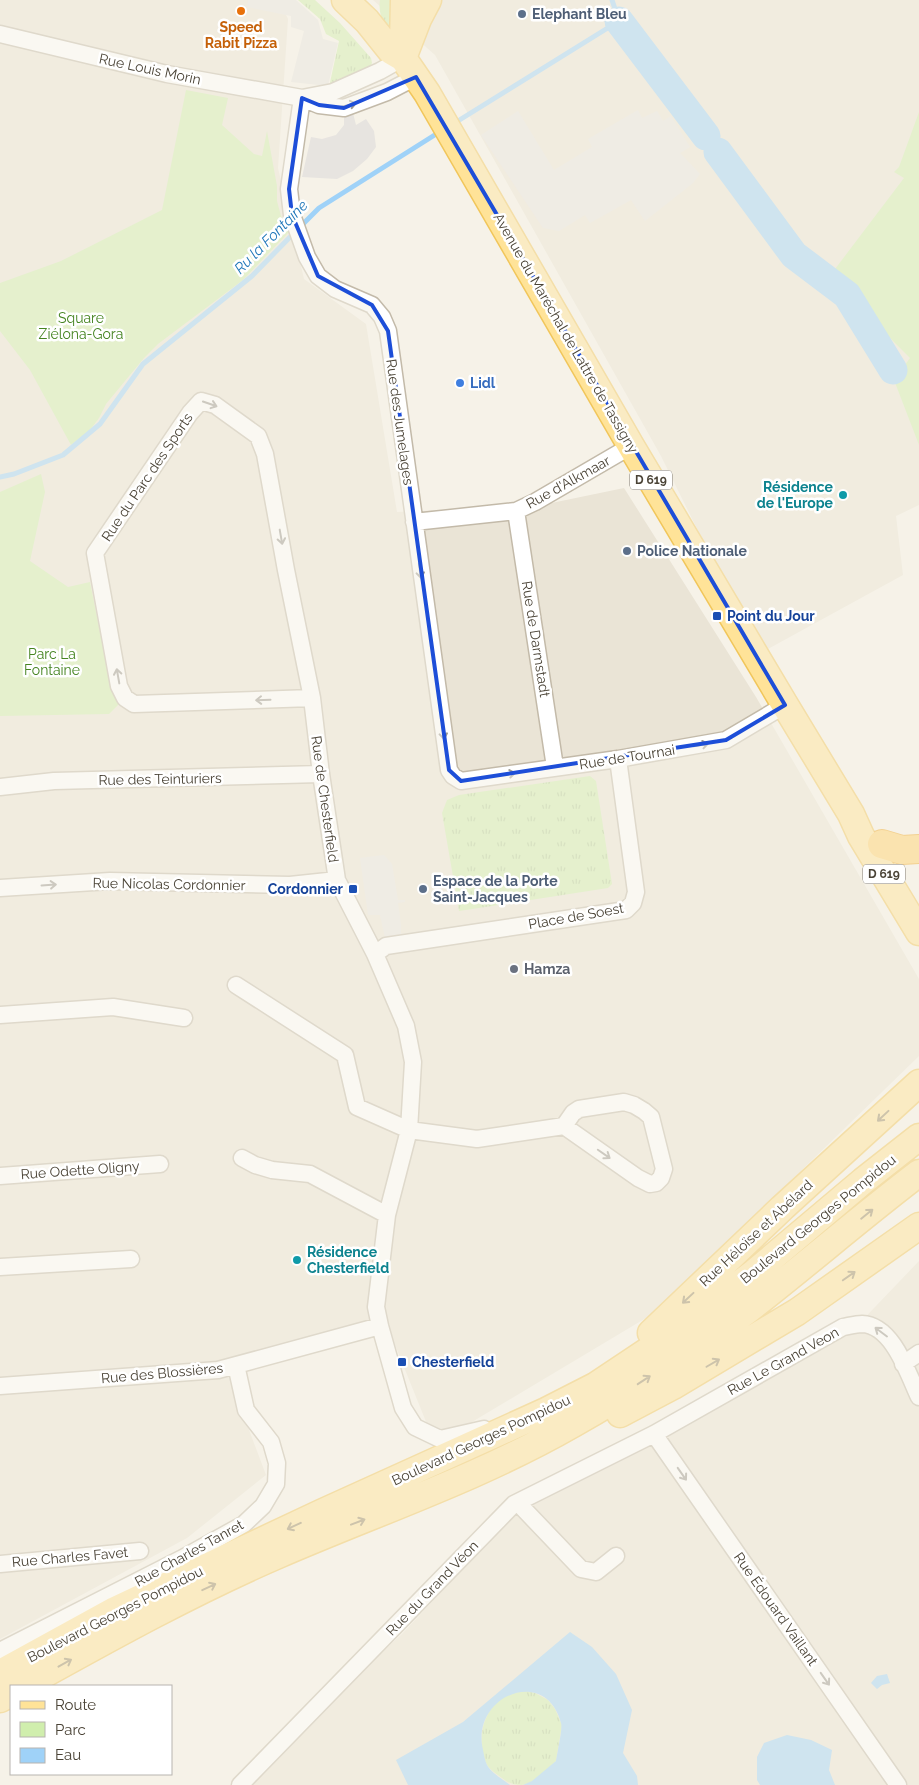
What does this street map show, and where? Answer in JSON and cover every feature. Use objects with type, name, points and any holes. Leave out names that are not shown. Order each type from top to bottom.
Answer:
[{"type":"highway","points":[[882,844],[902,850],[919,849]]},
{"type":"main road","points":[[345,0],[369,10],[391,51],[409,68]]},
{"type":"main road","points":[[404,0],[402,10],[409,68]]},
{"type":"main road","points":[[409,68],[418,19],[428,0]]},
{"type":"main road","name":"Avenue du Maréchal de Lattre de Tassigny","points":[[409,68],[456,141],[631,446],[784,706],[851,814]]},
{"type":"main road","name":"D 619","points":[[851,814],[882,844],[919,906]]},
{"type":"main road","name":"D 619","points":[[851,814],[861,836],[919,932]]},
{"type":"main road","name":"Rue Héloïse et Abélard","points":[[595,1386],[782,1208],[919,1083]]},
{"type":"main road","name":"Boulevard Georges Pompidou","points":[[0,1673],[115,1610],[332,1508],[546,1411],[595,1386],[685,1326],[755,1272],[863,1181],[919,1137]]},
{"type":"main road","name":"Boulevard Georges Pompidou","points":[[510,1458],[573,1424],[697,1346],[747,1310],[919,1173]]},
{"type":"main road","name":"Boulevard Georges Pompidou","points":[[25,1685],[120,1632],[204,1589],[277,1555],[427,1495],[510,1458],[606,1422],[673,1386],[798,1312],[919,1226]]},
{"type":"street","name":"Rue Louis Morin","points":[[0,34],[167,74],[302,98],[334,92],[380,71],[409,68]]},
{"type":"street","name":"Rue des Jumelages","points":[[302,98],[289,189],[292,215],[307,257],[318,276],[335,289],[372,306],[382,317],[388,331],[449,770],[453,776],[461,781]]},
{"type":"street","name":"Rue du Parc des Sports","points":[[201,401],[215,405],[258,436],[263,448],[312,698],[134,704],[125,698],[119,686],[95,553],[190,414],[201,401]]},
{"type":"street","name":"Rue d'Alkmaar","points":[[414,522],[516,511],[535,502],[631,446]]},
{"type":"street","name":"Rue de Darmstadt","points":[[516,511],[556,767]]},
{"type":"street","name":"Rue de Chesterfield","points":[[312,698],[337,880],[376,954],[406,1026],[413,1062],[409,1130],[388,1215],[376,1308],[403,1408],[415,1427],[440,1438],[468,1433],[546,1411]]},
{"type":"street","name":"Rue de Tournai","points":[[461,781],[618,759],[726,740],[784,706]]},
{"type":"street","name":"Place de Soest","points":[[376,954],[386,946],[626,910],[633,903],[636,892],[618,759]]},
{"type":"street","name":"Rue des Teinturiers","points":[[0,787],[54,782],[321,774]]},
{"type":"street","name":"Rue Nicolas Cordonnier","points":[[0,888],[110,881],[290,885],[337,880]]},
{"type":"street","points":[[236,985],[345,1055],[357,1107],[409,1130],[477,1139],[564,1126],[638,1178],[650,1184],[656,1183],[661,1178],[664,1169],[650,1117],[634,1105],[624,1102],[580,1109],[573,1113],[564,1126]]},
{"type":"street","points":[[0,1015],[113,1007],[184,1018]]},
{"type":"street","points":[[242,1158],[255,1165],[272,1170],[310,1174],[322,1178],[388,1215]]},
{"type":"street","name":"Rue Odette Oligny","points":[[0,1176],[160,1164]]},
{"type":"street","points":[[0,1267],[131,1259]]},
{"type":"street","name":"Rue Le Grand Veon","points":[[654,1434],[843,1327],[863,1324],[877,1328],[887,1336],[898,1351],[903,1364]]},
{"type":"street","name":"Rue des Blossières","points":[[0,1386],[218,1370],[380,1326]]},
{"type":"street","points":[[919,1353],[903,1364],[919,1397]]},
{"type":"street","name":"Rue Charles Tanret","points":[[0,1651],[181,1559],[244,1524],[263,1506],[276,1484],[277,1463],[271,1442],[246,1410],[236,1365]]},
{"type":"street","name":"Rue du Grand Véon","points":[[240,1785],[425,1595],[518,1503],[654,1434]]},
{"type":"street","name":"Rue Édouard Vaillant","points":[[654,1434],[898,1785]]},
{"type":"street","points":[[518,1503],[580,1569],[596,1572],[616,1556]]},
{"type":"street","name":"Rue Charles Favet","points":[[0,1564],[140,1551]]},
{"type":"highlighted area","points":[[416,77],[785,705],[726,740],[461,781],[449,770],[388,331],[372,305],[318,276],[292,215],[289,189],[302,98],[319,105],[344,108]]},
{"type":"shaded area","points":[[0,0],[279,0],[288,19],[278,168],[304,279],[366,324],[397,512],[537,506],[624,488],[756,697],[919,979],[919,1056],[656,1312],[435,1444],[389,1330],[228,1374],[266,1475],[187,1538],[0,1639]]},
{"type":"shaded area","points":[[248,0],[296,0],[318,20],[323,39],[338,43],[328,86],[291,82],[304,31],[291,27],[291,16],[247,7]]},
{"type":"shaded area","points":[[373,0],[919,0],[919,505],[896,516],[903,575],[759,654],[661,456],[435,55]]},
{"type":"shaded area","points":[[638,110],[642,118],[657,111],[663,121],[671,116],[690,147],[680,153],[700,174],[693,183],[645,221],[631,200],[590,223],[585,215],[559,231],[543,228],[481,135],[518,111],[554,170],[592,147],[588,139]]},
{"type":"shaded area","points":[[353,113],[356,125],[366,119],[374,131],[376,147],[367,159],[353,171],[337,179],[302,177],[311,137],[322,139],[336,135],[344,125],[344,115]]},
{"type":"shaded area","points":[[384,855],[392,864],[398,900],[405,900],[405,902],[398,903],[401,936],[385,938],[380,915],[368,915],[360,858]]},
{"type":"shaded area","points":[[919,1261],[919,1785],[238,1785],[402,1634],[519,1509],[653,1443],[773,1377],[853,1330]]},
{"type":"green space","points":[[298,0],[315,0],[340,23],[371,58],[372,63],[370,67],[329,87],[339,41],[326,34],[320,19]]},
{"type":"green space","points":[[380,0],[393,0],[397,47],[382,19]]},
{"type":"green space","name":"Square Ziélona-Gora","points":[[186,90],[228,98],[222,125],[254,154],[262,156],[267,131],[277,186],[277,201],[281,216],[290,231],[243,280],[158,344],[106,404],[90,430],[71,445],[30,370],[0,331],[0,283],[61,261],[162,210]]},
{"type":"green space","points":[[919,112],[919,445],[894,380],[910,358],[829,277],[904,178],[894,172],[899,167]]},
{"type":"green space","name":"Parc La Fontaine","points":[[41,474],[45,492],[30,561],[68,587],[90,582],[111,687],[119,704],[109,714],[0,716],[0,492]]},
{"type":"green space","points":[[590,776],[596,781],[612,884],[608,888],[459,911],[442,813],[447,800],[459,795]]},
{"type":"green space","points":[[526,1691],[535,1693],[548,1700],[555,1709],[562,1725],[556,1761],[536,1779],[527,1784],[519,1785],[506,1781],[488,1767],[483,1755],[482,1734],[488,1714],[501,1699],[516,1692]]},
{"type":"water","points":[[570,1632],[592,1647],[616,1674],[632,1710],[623,1753],[637,1776],[638,1785],[523,1785],[532,1781],[556,1761],[561,1735],[561,1723],[553,1705],[541,1695],[526,1692],[512,1694],[498,1702],[488,1715],[482,1731],[483,1750],[487,1765],[494,1774],[510,1785],[408,1785],[396,1760],[463,1722]]},
{"type":"water","points":[[887,1674],[890,1683],[882,1685],[877,1689],[871,1683],[877,1676]]},
{"type":"water","points":[[787,1735],[811,1740],[832,1750],[829,1770],[835,1785],[760,1785],[757,1780],[757,1757],[764,1743]]},
{"type":"waterway","name":"Ru la Fontaine","points":[[453,124],[619,21],[612,0]]},
{"type":"waterway","points":[[619,21],[706,136]]},
{"type":"waterway","name":"Ru la Fontaine","points":[[300,227],[319,208],[441,131]]},
{"type":"waterway","points":[[718,152],[794,255],[847,295],[893,370]]},
{"type":"waterway","name":"Ru la Fontaine","points":[[0,477],[14,474],[63,455],[100,424],[143,364],[252,276],[294,233]]},
{"type":"place","name":"Speed Rabit Pizza","points":[[241,11]]},
{"type":"place","name":"Elephant Bleu","points":[[522,14]]},
{"type":"place","name":"Lidl","points":[[460,383]]},
{"type":"place","name":"Résidence de l'Europe","points":[[843,495]]},
{"type":"place","name":"Police Nationale","points":[[627,551]]},
{"type":"place","name":"Point du Jour","points":[[717,616]]},
{"type":"place","name":"Cordonnier","points":[[353,889]]},
{"type":"place","name":"Espace de la Porte Saint-Jacques","points":[[423,889]]},
{"type":"place","name":"Hamza","points":[[514,969]]},
{"type":"place","name":"Résidence Chesterfield","points":[[297,1260]]},
{"type":"place","name":"Chesterfield","points":[[402,1362]]}]
